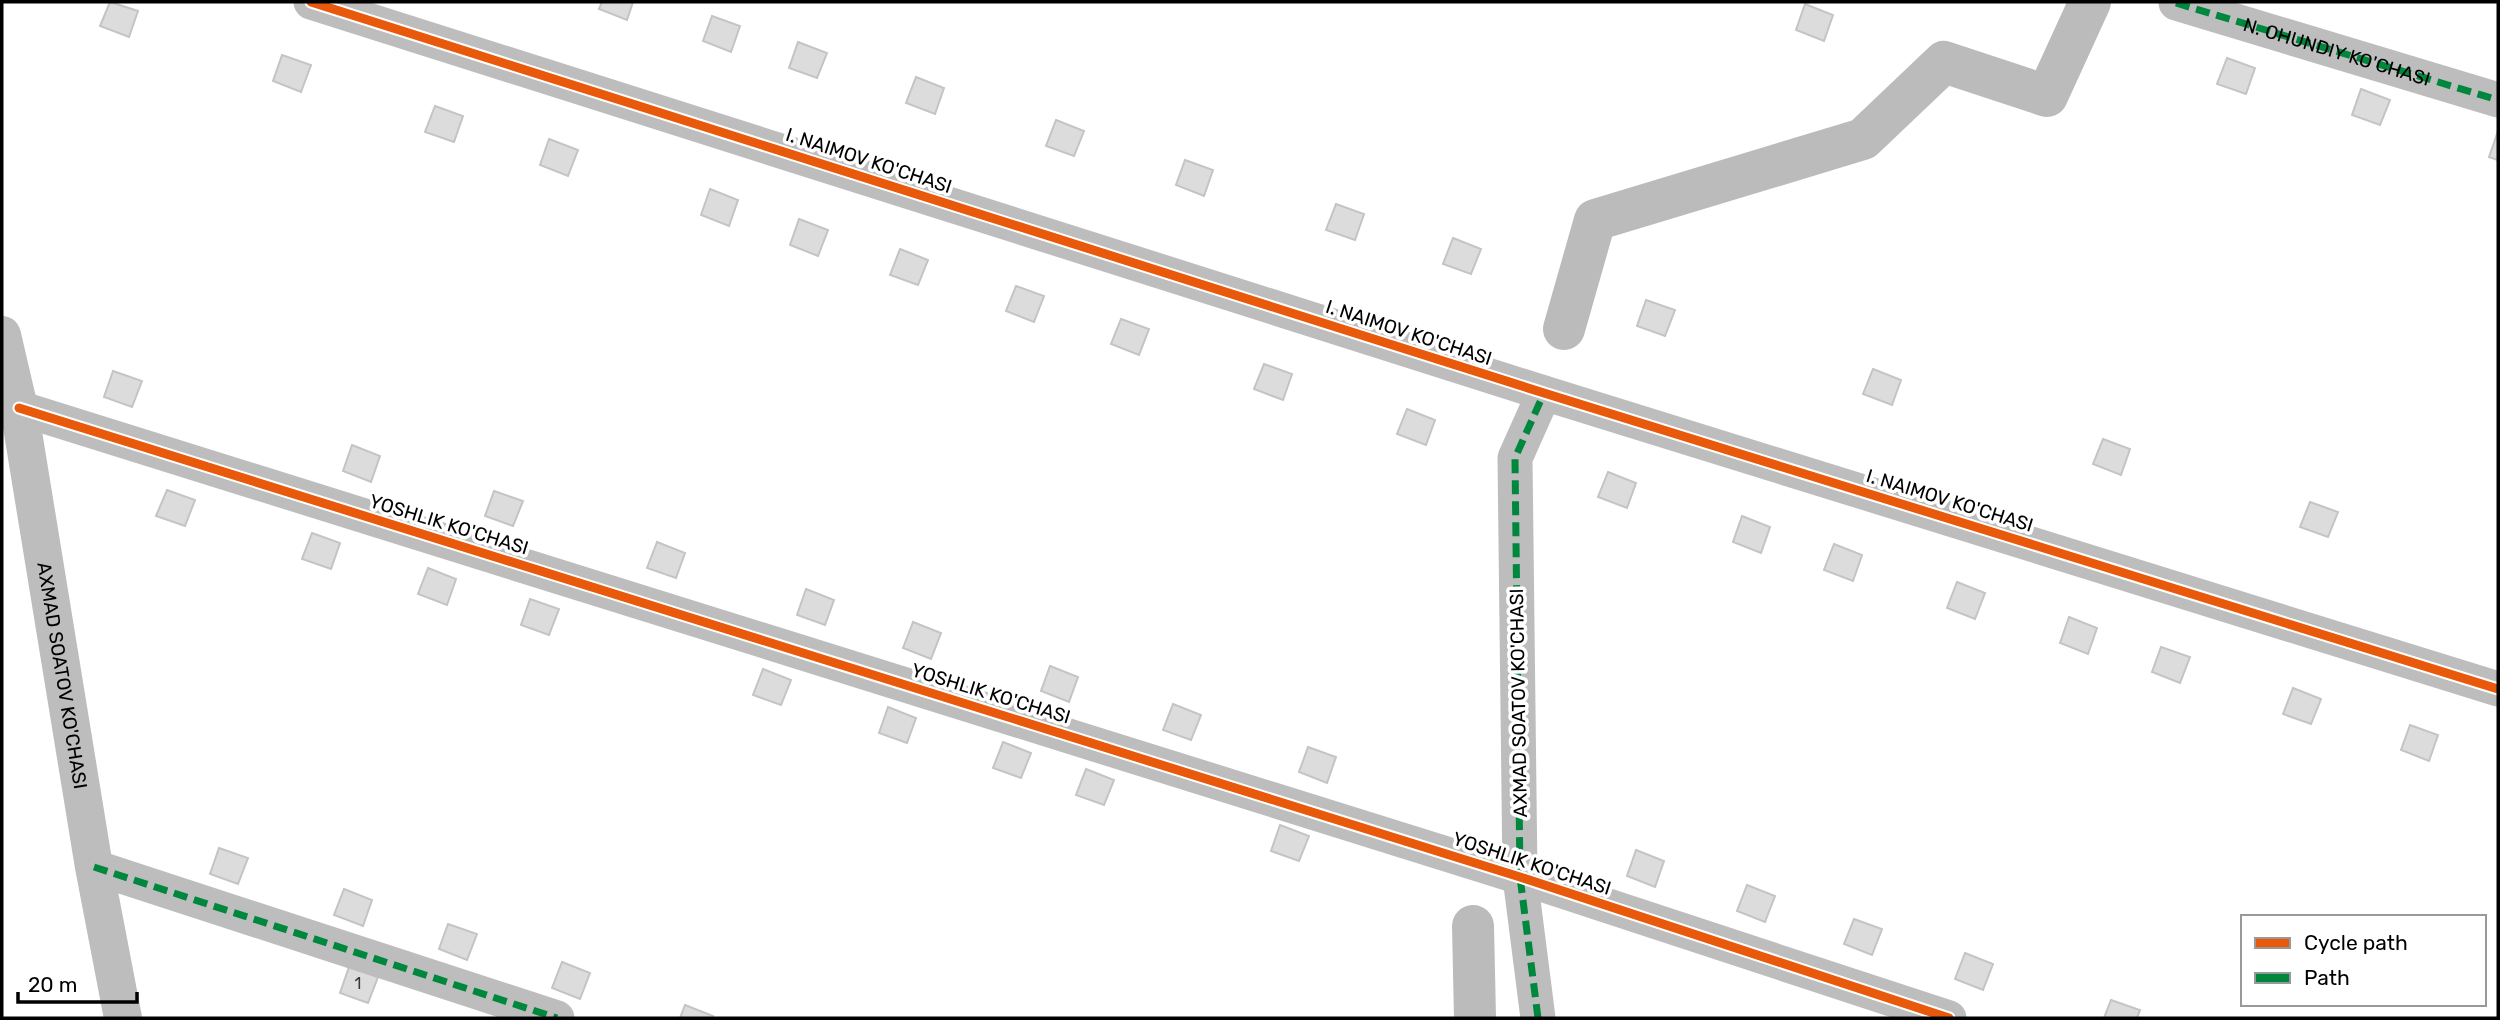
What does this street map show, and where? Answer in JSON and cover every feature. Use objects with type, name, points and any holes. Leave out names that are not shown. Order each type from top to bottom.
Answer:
[{"type":"street","name":"I. NAIMOV KO'CHASI","points":[[311,2],[1544,393],[2498,689]]},
{"type":"street","name":"N. OHUNDIY KO'CHASI","points":[[2176,3],[2498,100]]},
{"type":"street","name":"AXMAD SOATOV KO'CHASI","points":[[2,335],[19,408],[94,867],[123,1018]]},
{"type":"street","name":"AXMAD SOATOV KO'CHASI","points":[[1538,1018],[1520,877],[1514,458],[1544,393]]},
{"type":"street","name":"YOSHLIK KO'CHASI","points":[[19,408],[1520,877],[1950,1018]]},
{"type":"street","points":[[94,867],[557,1018]]},
{"type":"building","points":[[110,2],[138,11],[129,37],[100,26]]},
{"type":"building","points":[[602,2],[633,2],[627,20],[599,9]]},
{"type":"building","points":[[1805,4],[1833,15],[1824,41],[1796,30]]},
{"type":"building","points":[[712,16],[740,26],[731,52],[703,41]]},
{"type":"building","points":[[798,42],[827,53],[817,78],[789,68]]},
{"type":"building","points":[[282,55],[311,65],[301,92],[273,81]]},
{"type":"building","points":[[2227,58],[2255,68],[2246,94],[2217,84]]},
{"type":"building","points":[[916,77],[944,88],[935,114],[906,103]]},
{"type":"building","points":[[2361,89],[2390,100],[2380,125],[2352,115]]},
{"type":"building","points":[[435,106],[463,116],[454,142],[425,132]]},
{"type":"building","points":[[1056,120],[1084,131],[1074,156],[1046,146]]},
{"type":"building","points":[[2498,131],[2498,160],[2489,157]]},
{"type":"building","points":[[549,139],[578,150],[568,176],[540,165]]},
{"type":"building","points":[[1185,160],[1213,170],[1204,196],[1176,185]]},
{"type":"building","points":[[710,189],[738,200],[729,226],[701,215]]},
{"type":"building","points":[[1336,204],[1364,214],[1355,240],[1326,230]]},
{"type":"building","points":[[799,219],[828,230],[818,256],[790,245]]},
{"type":"building","points":[[1453,238],[1481,249],[1471,274],[1443,264]]},
{"type":"building","points":[[900,249],[928,260],[918,285],[890,275]]},
{"type":"building","points":[[1016,286],[1044,296],[1034,322],[1006,311]]},
{"type":"building","points":[[1646,300],[1675,310],[1665,336],[1637,326]]},
{"type":"building","points":[[1121,319],[1149,329],[1139,355],[1111,344]]},
{"type":"building","points":[[1264,364],[1292,374],[1283,400],[1254,389]]},
{"type":"building","points":[[1873,369],[1901,380],[1892,405],[1863,394]]},
{"type":"building","points":[[113,371],[142,381],[132,407],[104,397]]},
{"type":"building","points":[[1407,409],[1435,420],[1426,445],[1397,434]]},
{"type":"building","points":[[2103,439],[2130,449],[2121,475],[2093,464]]},
{"type":"building","points":[[352,445],[380,456],[371,482],[343,471]]},
{"type":"building","points":[[1608,472],[1636,483],[1627,508],[1598,497]]},
{"type":"building","points":[[167,490],[195,500],[185,526],[156,516]]},
{"type":"building","points":[[494,491],[523,501],[513,526],[485,516]]},
{"type":"building","points":[[2310,502],[2338,512],[2328,537],[2300,527]]},
{"type":"building","points":[[1742,516],[1770,527],[1761,553],[1733,542]]},
{"type":"building","points":[[312,533],[340,543],[331,569],[302,559]]},
{"type":"building","points":[[657,542],[685,553],[676,578],[647,568]]},
{"type":"building","points":[[1834,544],[1862,555],[1853,581],[1824,570]]},
{"type":"building","points":[[428,568],[456,579],[447,605],[418,594]]},
{"type":"building","points":[[1957,582],[1985,593],[1975,619],[1947,608]]},
{"type":"building","points":[[806,589],[834,600],[825,625],[797,615]]},
{"type":"building","points":[[530,599],[559,609],[549,635],[521,625]]},
{"type":"building","points":[[2069,617],[2097,628],[2088,654],[2060,643]]},
{"type":"building","points":[[913,622],[941,633],[931,659],[903,648]]},
{"type":"building","points":[[2161,647],[2190,657],[2180,683],[2152,672]]},
{"type":"building","points":[[1050,666],[1078,677],[1069,702],[1041,691]]},
{"type":"building","points":[[763,669],[791,680],[781,705],[753,695]]},
{"type":"building","points":[[2293,688],[2321,699],[2311,724],[2283,714]]},
{"type":"building","points":[[1173,704],[1201,715],[1191,740],[1163,730]]},
{"type":"building","points":[[888,707],[916,718],[907,743],[879,733]]},
{"type":"building","points":[[2410,725],[2438,735],[2429,761],[2401,750]]},
{"type":"building","points":[[1003,742],[1031,753],[1021,778],[993,768]]},
{"type":"building","points":[[1308,747],[1336,757],[1327,783],[1299,772]]},
{"type":"building","points":[[1086,769],[1114,780],[1104,805],[1076,795]]},
{"type":"building","points":[[1280,825],[1309,836],[1299,861],[1271,851]]},
{"type":"building","points":[[219,848],[248,858],[238,884],[210,874]]},
{"type":"building","points":[[1636,850],[1664,861],[1655,887],[1627,876]]},
{"type":"building","points":[[1747,885],[1775,896],[1765,922],[1737,911]]},
{"type":"building","points":[[344,889],[372,900],[363,926],[334,915]]},
{"type":"building","points":[[1854,919],[1882,929],[1872,955],[1844,944]]},
{"type":"building","points":[[448,924],[477,934],[467,960],[439,949]]},
{"type":"building","points":[[1965,953],[1993,964],[1983,990],[1955,979]]},
{"type":"building","points":[[562,962],[590,973],[580,999],[552,988]]},
{"type":"building","points":[[349,967],[378,977],[368,1003],[340,993]]},
{"type":"building","points":[[2111,1000],[2140,1010],[2137,1018],[2104,1018]]},
{"type":"building","points":[[685,1005],[713,1016],[680,1018]]},
{"type":"waterway","points":[[1564,329],[1595,220],[1863,139],[1944,62],[2047,96],[2090,2]]},
{"type":"waterway","points":[[1473,926],[1475,1018]]},
{"type":"marked path","points":[[2176,3],[2498,100]]},
{"type":"marked path","points":[[1538,1018],[1520,877],[1515,458],[1544,393]]},
{"type":"marked path","points":[[94,867],[557,1018]]},
{"type":"cycle path","points":[[311,2],[1544,393],[2498,689]]},
{"type":"cycle path","points":[[19,408],[1520,877],[1949,1018]]}]
